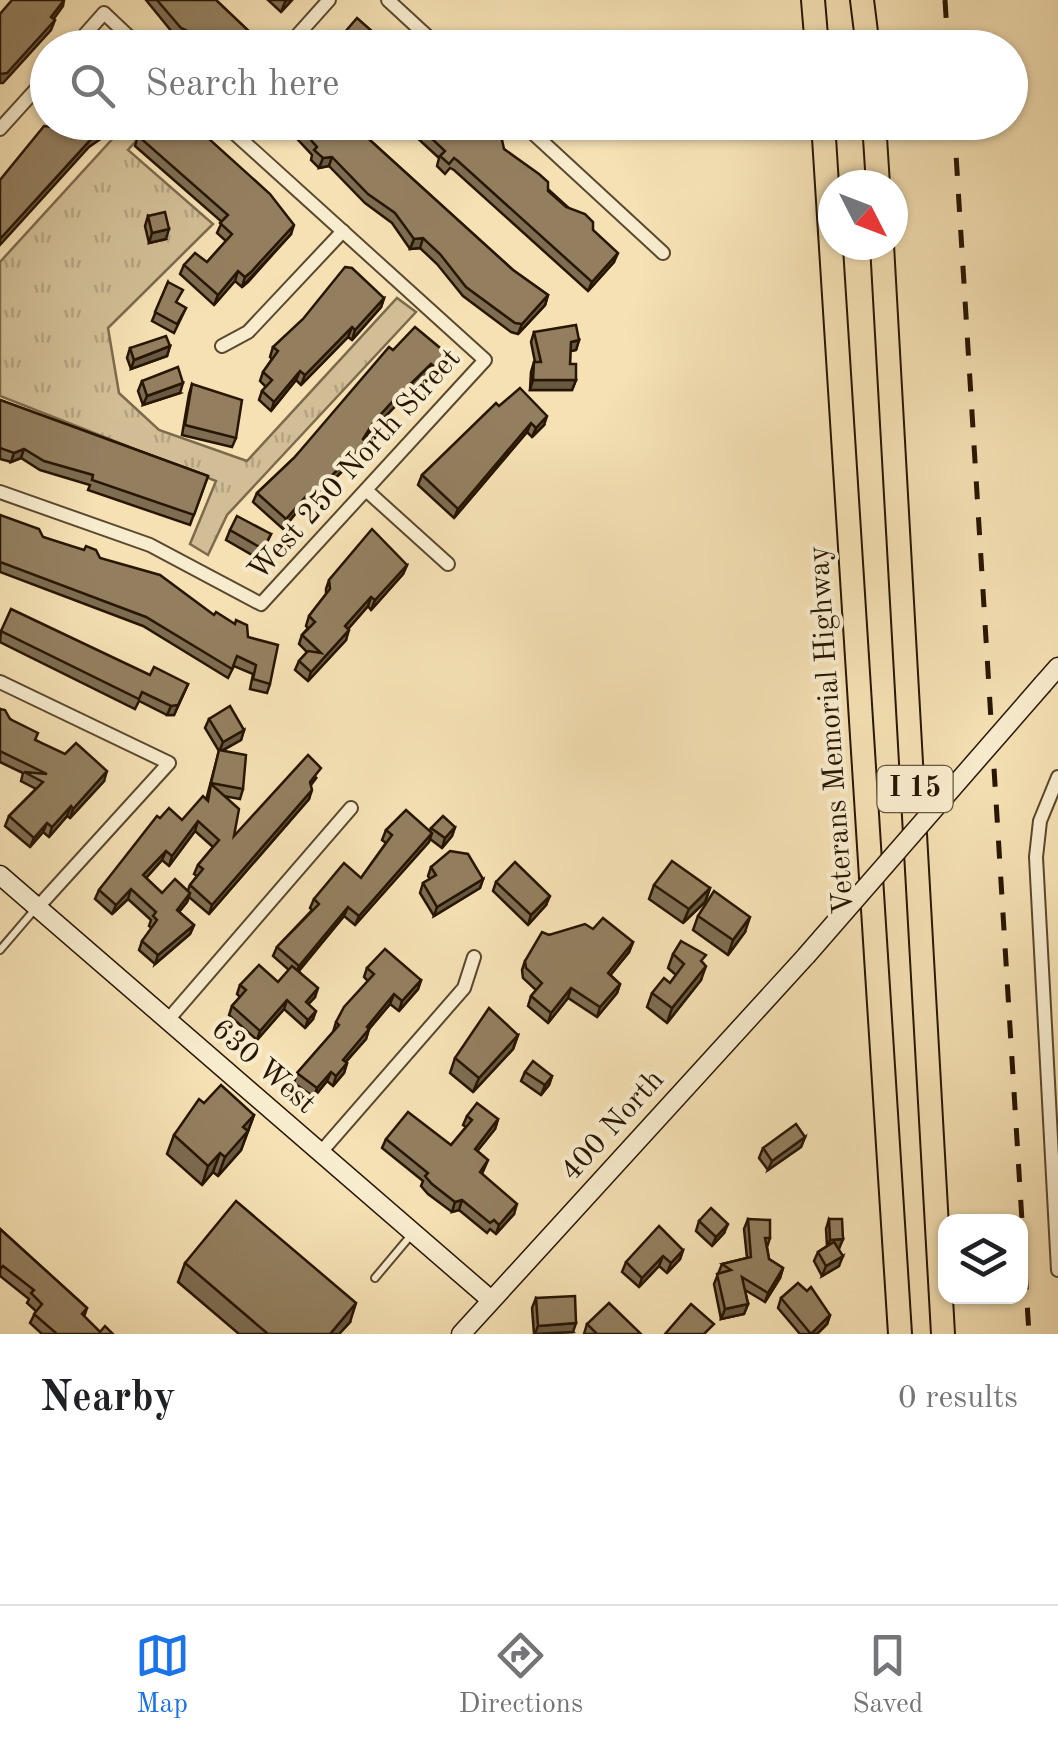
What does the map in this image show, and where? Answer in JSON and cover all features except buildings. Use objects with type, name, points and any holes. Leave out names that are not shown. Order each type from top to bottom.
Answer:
[{"type":"highway","points":[[813,0],[816,30]]},
{"type":"highway","points":[[862,0],[866,30]]},
{"type":"highway","name":"Veterans Memorial Highway","points":[[824,140],[900,1334]]},
{"type":"highway","points":[[875,140],[877,170]]},
{"type":"highway","name":"I 15","points":[[883,260],[944,1334]]},
{"type":"main road","name":"400 North","points":[[461,1334],[806,956],[1058,668]]},
{"type":"main road","name":"630 West","points":[[0,875],[490,1300]]},
{"type":"street","points":[[302,30],[328,0]]},
{"type":"street","points":[[388,0],[420,30]]},
{"type":"street","points":[[89,30],[104,13],[122,30]]},
{"type":"street","points":[[0,129],[30,96]]},
{"type":"street","points":[[222,346],[248,332],[342,231],[242,140]]},
{"type":"street","points":[[541,140],[663,253]]},
{"type":"street","name":"West 250 North Street","points":[[0,492],[150,545],[261,604],[485,360],[342,231]]},
{"type":"street","points":[[366,490],[448,564]]},
{"type":"street","points":[[0,682],[168,763],[37,908]]},
{"type":"street","points":[[1058,777],[1040,821],[1036,857],[1058,1270]]},
{"type":"street","points":[[167,1020],[351,808]]},
{"type":"street","points":[[320,1152],[464,988],[474,957]]},
{"type":"lane","points":[[0,950],[37,908]]},
{"type":"lane","points":[[374,1278],[413,1233]]},
{"type":"green space","points":[[111,140],[137,140],[128,150],[213,224],[108,328],[119,393],[159,430],[247,461],[397,298],[416,312],[227,515],[208,555],[190,544],[216,481],[0,396],[0,262]]},
{"type":"railway","points":[[945,0],[947,30]]},
{"type":"railway","points":[[955,140],[1029,1334]]}]
